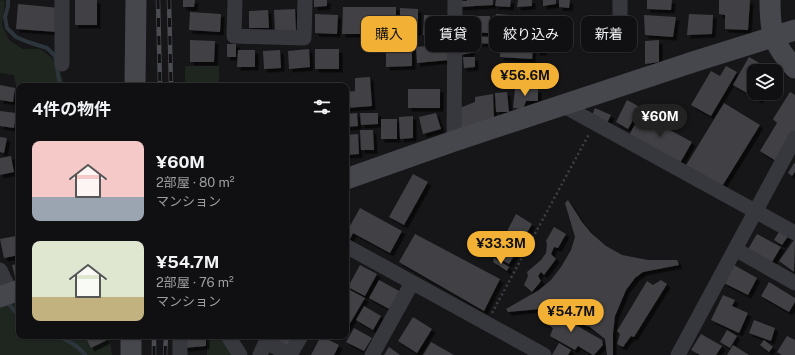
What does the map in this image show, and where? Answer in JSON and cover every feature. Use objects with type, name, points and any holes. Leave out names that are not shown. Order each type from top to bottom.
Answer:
[{"type":"street","points":[[62,0],[62,64]]},
{"type":"street","points":[[135,83],[136,0]]},
{"type":"street","points":[[235,0],[234,36],[304,38],[305,0]]},
{"type":"street","points":[[454,141],[455,0]]},
{"type":"street","points":[[620,0],[620,16]]},
{"type":"street","points":[[770,0],[774,37],[780,48],[795,68]]},
{"type":"street","points":[[349,178],[562,105],[795,30]]},
{"type":"street","points":[[562,105],[795,233]]},
{"type":"street","points":[[678,355],[795,138]]},
{"type":"street","points":[[349,249],[544,355]]},
{"type":"street","points":[[735,249],[795,283]]},
{"type":"street","points":[[0,270],[9,294]]},
{"type":"street","points":[[372,355],[412,283]]},
{"type":"street","points":[[131,339],[131,355]]},
{"type":"street","points":[[180,339],[180,355]]},
{"type":"street","points":[[230,339],[240,355]]},
{"type":"street","points":[[260,355],[266,342],[290,355],[298,339]]},
{"type":"path","points":[[487,323],[595,123]]},
{"type":"shaded area","points":[[0,0],[5,1],[2,25],[9,40],[23,49],[40,49],[51,57],[60,72],[64,83],[16,83],[16,86],[14,75],[0,73]]},
{"type":"shaded area","points":[[185,66],[219,66],[219,83],[185,83]]},
{"type":"shaded area","points":[[16,297],[16,339],[109,339],[112,355],[0,355],[0,303]]},
{"type":"shaded area","points":[[207,339],[221,339],[234,355],[207,355]]},
{"type":"building","points":[[75,0],[97,0],[97,25],[75,25]]},
{"type":"building","points":[[183,0],[195,0],[194,7],[183,7]]},
{"type":"building","points":[[314,0],[327,0],[327,6],[314,7]]},
{"type":"building","points":[[493,0],[493,5],[459,7],[460,1]]},
{"type":"building","points":[[496,0],[511,0],[510,7],[495,6]]},
{"type":"building","points":[[518,0],[532,0],[532,6],[517,7]]},
{"type":"building","points":[[543,0],[556,0],[556,4],[543,6]]},
{"type":"building","points":[[559,0],[570,0],[569,8],[559,7]]},
{"type":"building","points":[[647,0],[672,0],[671,10],[647,9]]},
{"type":"building","points":[[719,0],[750,0],[748,30],[725,29],[725,15],[719,14]]},
{"type":"building","points":[[18,4],[59,8],[57,32],[16,29]]},
{"type":"building","points":[[343,7],[396,7],[396,16],[361,16],[361,34],[342,34]]},
{"type":"building","points":[[400,8],[418,9],[418,32],[417,16],[400,16]]},
{"type":"building","points":[[295,9],[296,31],[275,32],[274,10]]},
{"type":"building","points":[[268,10],[269,28],[249,28],[249,11]]},
{"type":"building","points":[[190,12],[221,14],[220,32],[189,30]]},
{"type":"building","points":[[315,14],[338,15],[337,34],[315,33]]},
{"type":"building","points":[[496,14],[510,15],[510,16],[496,16]]},
{"type":"building","points":[[689,14],[713,15],[712,34],[687,35]]},
{"type":"building","points":[[424,15],[448,16],[425,16],[425,35],[423,35]]},
{"type":"building","points":[[644,15],[676,17],[673,37],[645,35]]},
{"type":"building","points":[[481,16],[489,16],[489,33],[481,33]]},
{"type":"building","points":[[481,37],[489,37],[489,44],[481,43]]},
{"type":"building","points":[[190,40],[215,41],[214,62],[190,62]]},
{"type":"building","points":[[659,40],[659,62],[645,64],[645,41]]},
{"type":"building","points":[[227,44],[236,44],[236,57],[227,57]]},
{"type":"building","points":[[425,46],[425,52],[448,52],[449,60],[417,63],[417,47]]},
{"type":"building","points":[[309,49],[310,67],[289,69],[288,51]]},
{"type":"building","points":[[315,49],[339,49],[339,69],[315,69]]},
{"type":"building","points":[[238,50],[255,50],[255,67],[237,67]]},
{"type":"building","points":[[280,50],[281,68],[264,69],[263,51]]},
{"type":"building","points":[[386,52],[412,52],[412,66],[386,67]]},
{"type":"building","points":[[460,52],[471,52],[471,53],[460,55]]},
{"type":"building","points":[[500,52],[533,52],[532,59],[500,57]]},
{"type":"building","points":[[463,57],[475,57],[475,67],[464,68]]},
{"type":"building","points":[[749,57],[761,64],[747,64],[747,93],[733,85]]},
{"type":"building","points":[[726,66],[737,72],[711,116],[691,105],[711,71],[720,76]]},
{"type":"building","points":[[370,77],[372,106],[349,108],[349,92],[355,91],[355,78]]},
{"type":"building","points":[[0,85],[15,88],[13,102],[0,100]]},
{"type":"building","points":[[408,89],[440,89],[440,108],[408,108]]},
{"type":"building","points":[[515,89],[538,89],[538,101],[526,101],[523,109],[513,108]]},
{"type":"building","points":[[507,92],[509,112],[496,112],[495,93]]},
{"type":"building","points":[[790,92],[795,95],[795,131],[776,161],[760,151],[777,123],[773,119]]},
{"type":"building","points":[[493,94],[494,118],[461,129],[457,109],[475,102],[475,97]]},
{"type":"building","points":[[627,100],[640,107],[628,129],[616,122]]},
{"type":"building","points":[[724,103],[760,125],[721,188],[685,167]]},
{"type":"building","points":[[595,108],[611,115],[606,125],[591,118]]},
{"type":"building","points":[[0,111],[16,113],[14,128],[0,126]]},
{"type":"building","points":[[357,113],[358,126],[349,127],[349,114]]},
{"type":"building","points":[[360,113],[378,113],[378,124],[361,125]]},
{"type":"building","points":[[436,113],[441,129],[423,134],[419,117]]},
{"type":"building","points":[[641,114],[692,142],[680,163],[629,135]]},
{"type":"building","points":[[413,116],[413,138],[400,139],[399,117]]},
{"type":"building","points":[[381,119],[397,119],[397,139],[381,139]]},
{"type":"building","points":[[360,130],[373,130],[374,150],[361,150]]},
{"type":"building","points":[[358,134],[359,154],[349,155],[349,135]]},
{"type":"building","points":[[0,137],[7,138],[4,153],[0,152]]},
{"type":"building","points":[[11,156],[14,172],[0,175],[0,158]]},
{"type":"building","points":[[794,163],[795,172],[792,176],[788,173]]},
{"type":"building","points":[[413,174],[428,182],[404,225],[389,217]]},
{"type":"building","points":[[568,200],[591,233],[606,246],[622,255],[648,260],[677,260],[679,265],[643,272],[635,278],[626,290],[615,316],[613,355],[607,355],[605,339],[590,327],[572,321],[550,308],[508,312],[506,309],[539,290],[551,280],[571,250],[575,237],[565,203]]},
{"type":"building","points":[[360,208],[402,231],[390,253],[353,233],[349,238],[349,228]]},
{"type":"building","points":[[516,214],[532,224],[519,247],[503,239]]},
{"type":"building","points":[[554,227],[566,234],[558,248],[554,247],[551,254],[556,259],[544,275],[541,272],[538,276],[541,281],[532,292],[524,285],[528,276],[527,272],[541,260],[546,253],[546,241]]},
{"type":"building","points":[[780,230],[789,235],[782,245],[774,240]]},
{"type":"building","points":[[415,234],[500,279],[484,311],[399,262]]},
{"type":"building","points":[[757,234],[781,247],[772,262],[748,249]]},
{"type":"building","points":[[16,236],[16,256],[4,258],[0,239]]},
{"type":"building","points":[[795,240],[794,272],[779,261]]},
{"type":"building","points":[[502,241],[517,251],[509,264],[493,255]]},
{"type":"building","points":[[494,258],[509,267],[507,271],[493,262]]},
{"type":"building","points":[[16,264],[16,281],[12,265]]},
{"type":"building","points":[[360,265],[377,274],[365,296],[349,288]]},
{"type":"building","points":[[734,265],[757,278],[748,295],[724,283]]},
{"type":"building","points":[[379,280],[401,292],[391,310],[369,298]]},
{"type":"building","points":[[661,280],[667,284],[634,337],[631,336],[623,347],[617,344],[620,334],[617,331],[647,281],[653,285]]},
{"type":"building","points":[[769,282],[795,298],[795,302],[789,312],[761,296]]},
{"type":"building","points":[[349,290],[365,298],[349,325]]},
{"type":"building","points":[[723,295],[735,300],[732,306],[748,313],[739,333],[711,320]]},
{"type":"building","points":[[364,306],[381,316],[373,330],[356,320]]},
{"type":"building","points":[[549,310],[602,340],[603,345],[593,355],[578,346],[575,350],[550,336],[553,328],[539,319],[541,311]]},
{"type":"building","points":[[413,317],[432,329],[417,353],[398,341]]},
{"type":"building","points":[[754,320],[775,328],[771,341],[749,333]]},
{"type":"building","points":[[354,328],[372,338],[364,351],[346,342]]},
{"type":"building","points":[[727,330],[737,336],[730,348],[720,342]]},
{"type":"building","points":[[701,334],[722,346],[716,355],[700,355],[691,350]]},
{"type":"building","points":[[787,336],[795,340],[795,355],[782,355],[777,352]]},
{"type":"building","points":[[86,339],[106,339],[107,340],[91,348]]},
{"type":"building","points":[[184,339],[206,339],[206,346],[184,348]]},
{"type":"building","points":[[272,339],[294,339],[289,348]]},
{"type":"building","points":[[319,339],[327,339],[339,345],[334,355],[311,355]]},
{"type":"building","points":[[764,340],[773,347],[769,352],[760,345]]},
{"type":"building","points":[[431,342],[454,355],[423,355]]},
{"type":"building","points":[[559,343],[571,350],[568,355],[552,355]]},
{"type":"building","points":[[733,345],[749,355],[727,355]]},
{"type":"building","points":[[389,347],[400,355],[384,355]]},
{"type":"waterway","points":[[8,0],[5,17],[7,28],[16,37],[47,48],[55,56],[60,83]]},
{"type":"waterway","points":[[6,301],[16,313]]},
{"type":"waterway","points":[[63,339],[76,346],[85,355]]},
{"type":"railway","points":[[158,0],[160,83]]},
{"type":"railway","points":[[169,0],[171,83]]},
{"type":"railway","points":[[154,339],[154,355]]},
{"type":"railway","points":[[165,355],[166,339]]}]
